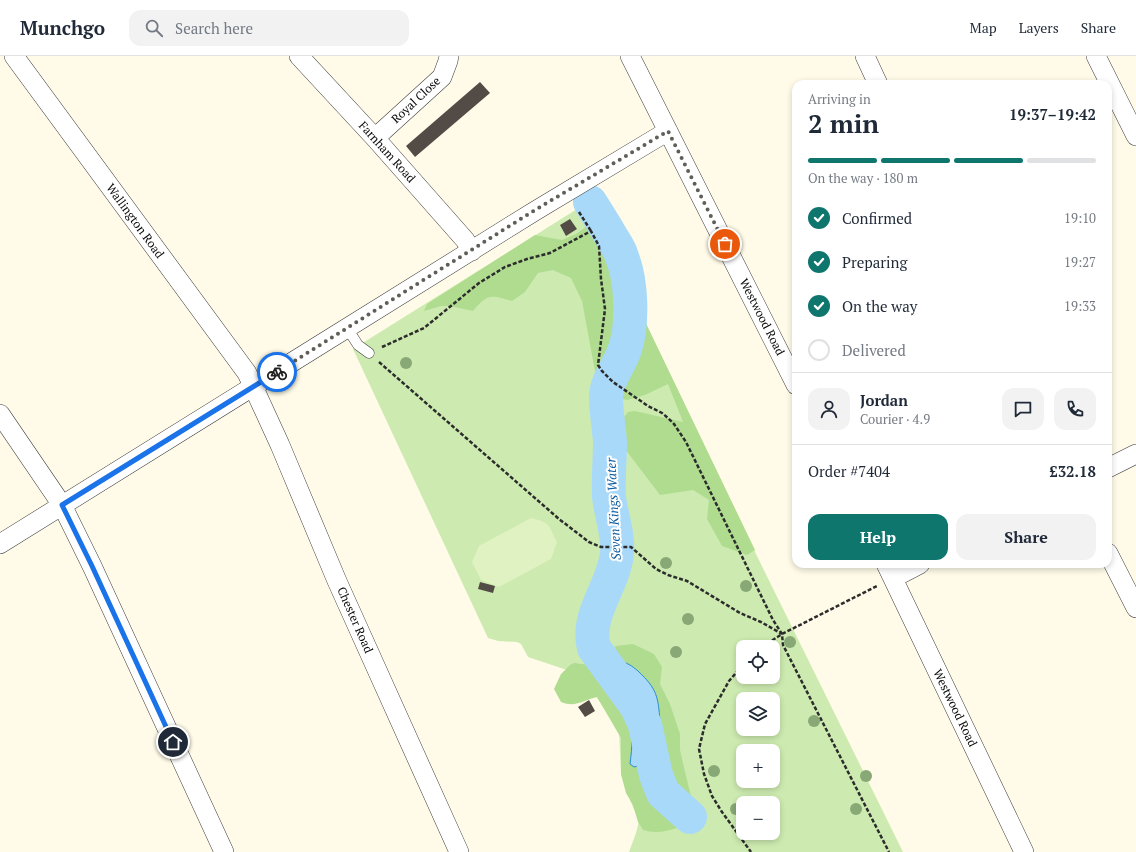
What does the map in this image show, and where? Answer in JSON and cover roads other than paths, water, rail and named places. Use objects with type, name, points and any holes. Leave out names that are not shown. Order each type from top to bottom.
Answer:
[{"type":"street","name":"Wallington Road","points":[[14,56],[247,373],[253,387]]},
{"type":"street","name":"Farnham Road","points":[[299,56],[375,138],[465,240],[472,251]]},
{"type":"street","name":"Royal Close","points":[[375,138],[442,77],[449,56]]},
{"type":"street","name":"Westwood Road","points":[[630,56],[792,377]]},
{"type":"street","points":[[865,56],[876,80]]},
{"type":"street","points":[[1096,56],[1108,80]]},
{"type":"street","points":[[1112,88],[1136,136]]},
{"type":"street","points":[[0,544],[472,251],[535,210],[668,131]]},
{"type":"street","name":"Chester Road","points":[[253,387],[280,445],[337,581],[459,852]]},
{"type":"street","points":[[0,414],[62,505],[92,566],[224,852]]},
{"type":"street","points":[[1112,466],[1136,454]]},
{"type":"street","points":[[1112,561],[1136,608]]},
{"type":"street","points":[[889,571],[902,568]]},
{"type":"street","name":"Westwood Road","points":[[889,571],[1024,852]]},
{"type":"lane","points":[[347,328],[358,346],[369,353]]},
{"type":"water","points":[[619,662],[631,666],[638,671],[653,688],[657,699],[663,739],[663,746],[654,756],[647,762],[634,767],[630,764],[632,739],[630,721],[628,715],[608,683],[605,671]]},
{"type":"waterway","name":"Seven Kings Water","points":[[590,202],[621,254],[628,278],[630,303],[628,339],[620,361],[608,385],[606,397],[610,442],[609,497],[616,533],[617,553],[611,577],[593,623],[592,636],[594,648],[637,707],[645,725],[656,775],[663,793],[690,817]]}]
